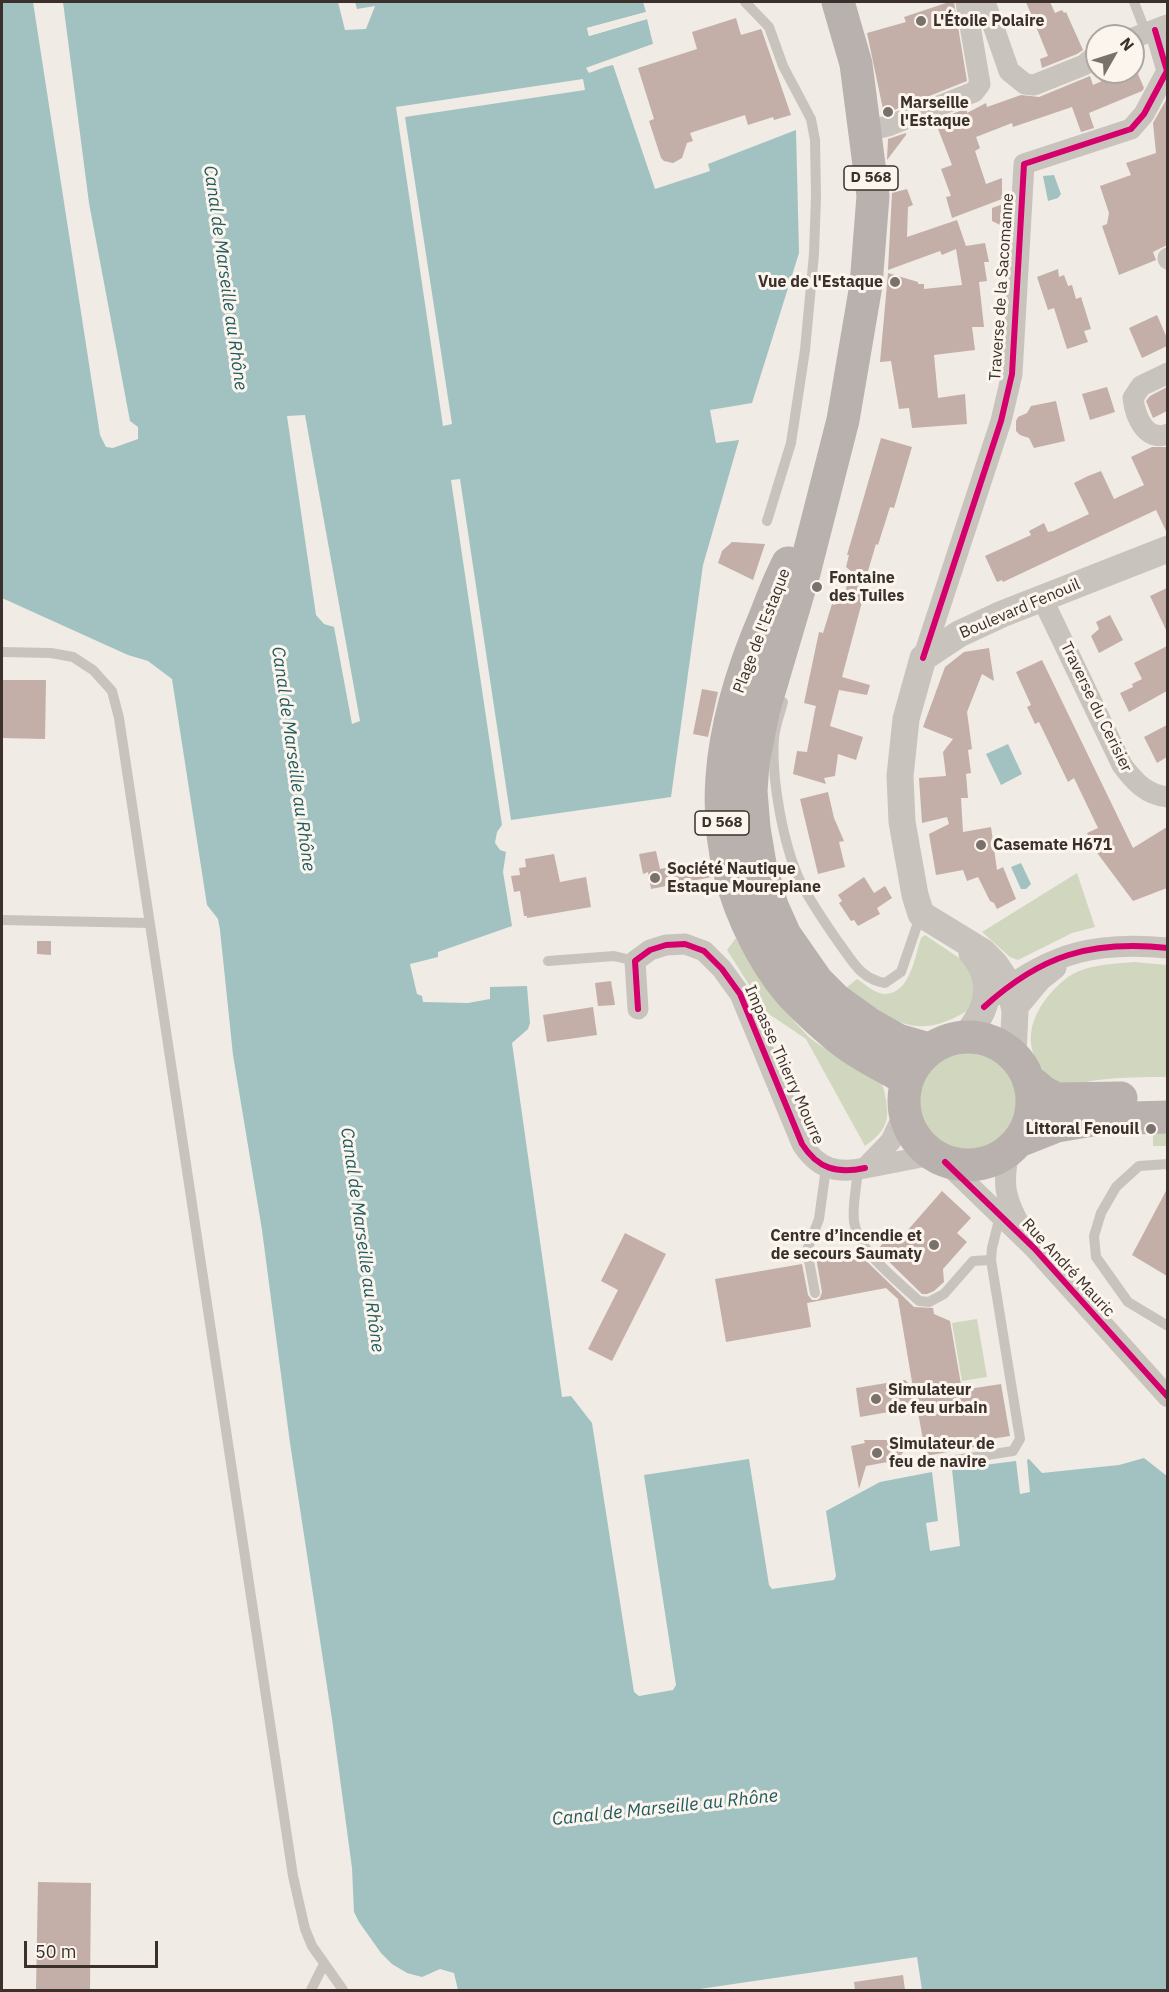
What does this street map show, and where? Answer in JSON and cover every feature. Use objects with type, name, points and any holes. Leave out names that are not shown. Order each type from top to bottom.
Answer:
[{"type":"main road","name":"Plage de l'Estaque","points":[[821,2],[873,196],[866,285],[843,420],[804,573],[763,712],[753,763],[751,791],[760,864],[772,906],[785,935],[817,981],[836,1000],[868,1023],[898,1040],[930,1049]]},
{"type":"main road","name":"Plage de l'Estaque","points":[[838,2],[856,64],[857,132]]},
{"type":"main road","name":"Plage de l'Estaque","points":[[819,510],[786,566],[777,587],[755,640],[731,716],[723,755],[720,789],[729,875],[744,918],[777,976],[795,999],[850,1046],[907,1080]]},
{"type":"main road","points":[[1167,1096],[1057,1099],[1043,1092],[991,1041],[966,1037],[947,1040],[930,1049],[916,1063],[907,1080],[903,1096],[904,1113],[914,1137],[938,1158],[967,1166],[989,1163],[1014,1146],[1057,1126],[1098,1119],[1167,1117]]},
{"type":"main road","points":[[1014,1146],[1029,1121],[1033,1100],[1020,1067]]},
{"type":"street","points":[[857,132],[888,126],[974,92],[980,84],[966,2]]},
{"type":"street","points":[[985,2],[1009,71],[1025,84],[1034,84],[1085,64]]},
{"type":"street","points":[[1151,31],[1167,75]]},
{"type":"street","name":"Traverse de la Sacomanne","points":[[923,658],[1001,421],[1012,374],[1024,164],[1131,129],[1144,114],[1167,71]]},
{"type":"street","points":[[1167,373],[1142,386],[1133,398],[1136,416],[1150,434],[1162,436],[1167,434]]},
{"type":"street","name":"Boulevard Fenouil","points":[[923,658],[959,634],[1042,598],[1167,549]]},
{"type":"street","name":"Traverse du Cerisier","points":[[1042,598],[1122,765],[1144,789],[1167,797]]},
{"type":"street","points":[[923,658],[906,719],[900,776],[902,822],[915,895],[921,914],[983,952],[994,964],[1012,998],[1020,1067]]},
{"type":"street","points":[[956,937],[977,959],[987,985],[984,1007],[966,1037]]},
{"type":"street","name":"Impasse Thierry Mourre","points":[[635,961],[650,950],[666,945],[685,944],[704,951],[722,969],[740,994],[802,1144],[809,1155],[826,1168]]},
{"type":"street","points":[[984,1007],[1012,998],[1041,980],[1076,953],[1112,945],[1167,948]]},
{"type":"street","points":[[635,961],[638,1009]]},
{"type":"street","points":[[862,1168],[891,1141],[904,1113]]},
{"type":"street","name":"Rue André Mauric","points":[[1014,1146],[1005,1184],[1009,1206],[1034,1248]]},
{"type":"street","points":[[826,1168],[862,1168],[938,1158]]},
{"type":"street","name":"Rue André Mauric","points":[[938,1158],[1034,1248],[1167,1397]]},
{"type":"lane","points":[[745,2],[769,27],[783,66],[811,119],[814,140],[816,196],[814,243],[805,350],[791,442],[766,521]]},
{"type":"lane","points":[[1134,2],[1151,31]]},
{"type":"lane","points":[[2,652],[51,653],[72,657],[93,670],[112,691],[119,718],[293,1876],[305,1929],[312,1946],[344,1990]]},
{"type":"lane","points":[[786,691],[774,735],[775,782],[778,802],[790,852],[800,880],[820,916],[861,972],[872,981],[885,983],[901,972],[921,914]]},
{"type":"lane","points":[[2,920],[149,923]]},
{"type":"lane","points":[[549,961],[614,956],[635,961]]},
{"type":"lane","points":[[1167,1164],[1139,1166],[1116,1187],[1101,1213],[1094,1236],[1096,1257],[1128,1302],[1167,1326]]},
{"type":"lane","points":[[815,1293],[807,1250],[819,1219],[826,1168]]},
{"type":"lane","points":[[862,1168],[854,1220],[858,1236],[867,1251],[919,1301],[929,1302],[944,1294],[973,1261],[991,1260]]},
{"type":"lane","points":[[930,1464],[1013,1451],[1020,1439],[991,1260],[1000,1215]]},
{"type":"lane","points":[[311,1990],[324,1964]]},
{"type":"green space","points":[[1077,873],[1095,927],[1072,933],[1018,960],[1010,957],[982,932]]},
{"type":"green space","points":[[925,935],[965,962],[976,988],[970,1009],[935,1025],[906,1024],[878,1011],[847,990],[847,987],[857,979],[881,994],[900,988],[910,973],[921,938]]},
{"type":"green space","points":[[736,938],[768,988],[807,1035],[825,1048],[867,1070],[881,1082],[886,1102],[886,1121],[878,1135],[865,1146],[806,1039],[760,1008],[753,991],[727,950]]},
{"type":"green space","points":[[1135,962],[1167,965],[1167,1077],[1115,1078],[1070,1085],[1053,1080],[1041,1067],[1034,1055],[1031,1043],[1035,1018],[1041,1007],[1058,986],[1068,977],[1083,969]]},
{"type":"green space","points":[[967,1051],[986,1055],[1002,1065],[1012,1081],[1016,1100],[1012,1119],[1002,1135],[986,1145],[967,1149],[948,1145],[932,1135],[922,1119],[918,1100],[922,1081],[932,1065],[948,1055]]},
{"type":"green space","points":[[1167,1131],[1167,1146],[1153,1146],[1153,1132]]},
{"type":"green space","points":[[977,1319],[987,1377],[962,1381],[952,1323]]},
{"type":"water","name":"Canal de Marseille au Rhône","points":[[2,2],[33,2],[100,435],[106,447],[113,448],[138,439],[138,427],[130,421],[89,203],[63,2],[338,2],[345,30],[366,29],[375,6],[357,9],[355,2],[643,2],[646,12],[587,28],[589,36],[647,19],[653,44],[586,68],[613,65],[655,189],[710,171],[708,164],[796,130],[799,253],[752,403],[710,410],[716,443],[739,440],[703,565],[671,797],[511,820],[460,479],[451,480],[502,825],[497,832],[495,843],[500,850],[506,852],[503,872],[512,926],[438,952],[438,957],[410,964],[417,994],[422,996],[423,1002],[468,1003],[490,999],[490,987],[527,986],[530,1023],[528,1029],[512,1043],[562,1397],[571,1396],[592,1423],[634,1692],[639,1696],[673,1690],[676,1685],[644,1475],[749,1459],[769,1585],[772,1589],[834,1580],[836,1576],[826,1511],[880,1482],[932,1472],[938,1521],[926,1523],[930,1551],[960,1546],[952,1469],[1016,1461],[1020,1494],[1030,1492],[1027,1460],[1029,1459],[1042,1473],[1119,1465],[1144,1458],[1167,1476],[1167,1990],[922,1990],[917,1957],[693,1990],[458,1990],[454,1973],[440,1969],[422,1977],[407,1973],[392,1964],[381,1953],[354,1912],[352,1868],[332,1719],[290,1443],[262,1230],[233,1055],[220,930],[218,919],[207,905],[172,679],[148,661],[128,655],[2,598]],"holes":[[[583,79],[585,90],[405,117],[452,424],[443,426],[396,107]],[[305,415],[360,721],[352,724],[334,627],[324,624],[316,615],[287,416]]]},
{"type":"water","points":[[1054,175],[1061,194],[1058,198],[1048,201],[1043,176]]},
{"type":"water","points":[[1008,744],[1022,774],[1001,785],[986,754]]},
{"type":"water","points":[[1021,863],[1031,884],[1026,889],[1021,889],[1011,867]]},
{"type":"pier","points":[[646,12],[647,15],[590,30],[591,32],[647,16],[647,19],[589,36],[587,28]]},
{"type":"pier","points":[[653,44],[654,47],[601,65],[616,63],[589,73],[586,68]]},
{"type":"building","points":[[954,2],[967,81],[884,114],[867,33],[906,22],[904,17]]},
{"type":"building","points":[[1026,2],[1050,2],[1055,13],[1062,10],[1066,12],[1083,50],[1042,68],[1040,59],[1048,56]]},
{"type":"building","points":[[736,18],[741,35],[761,29],[791,115],[774,120],[773,117],[748,125],[745,115],[690,133],[693,141],[687,143],[682,158],[673,163],[664,161],[649,121],[654,119],[638,68],[697,49],[692,32]]},
{"type":"building","points":[[1085,78],[1085,84],[1142,84],[1144,88],[1142,91],[1089,113],[1094,128],[1081,132],[1072,107],[1013,127],[1012,123],[976,137],[980,148],[975,151],[986,184],[1002,178],[1002,199],[952,218],[946,197],[951,196],[941,169],[952,165],[935,121],[967,108],[967,113],[986,103],[987,107],[1021,95],[1039,97]]},
{"type":"building","points":[[1166,100],[1167,245],[1153,252],[1156,260],[1119,275],[1102,226],[1107,224],[1109,213],[1100,186],[1131,175],[1126,163],[1156,153],[1153,123]]},
{"type":"building","points":[[906,133],[906,135],[887,160],[888,139]]},
{"type":"building","points":[[907,189],[913,205],[908,207],[907,237],[957,220],[966,246],[985,243],[989,262],[984,262],[987,281],[979,282],[984,327],[972,327],[975,350],[934,355],[938,398],[965,394],[967,424],[912,428],[909,408],[899,409],[891,361],[880,362],[888,273],[924,284],[924,289],[962,285],[956,249],[942,255],[940,251],[888,270],[892,193]]},
{"type":"building","points":[[1009,202],[1008,228],[992,221],[992,208]]},
{"type":"building","points":[[1058,269],[1059,277],[1064,275],[1068,286],[1072,285],[1076,299],[1081,297],[1091,329],[1084,331],[1088,342],[1067,349],[1054,308],[1048,310],[1037,277]]},
{"type":"building","points":[[1157,315],[1167,338],[1167,346],[1142,358],[1129,328]]},
{"type":"building","points":[[1107,387],[1115,412],[1090,420],[1082,394]]},
{"type":"building","points":[[1167,387],[1167,411],[1153,418],[1146,401],[1150,396]]},
{"type":"building","points":[[1056,401],[1065,441],[1034,448],[1029,438],[1016,431],[1016,421],[1018,417],[1027,413],[1031,406]]},
{"type":"building","points":[[881,438],[912,447],[894,508],[890,507],[878,545],[876,544],[860,598],[863,598],[842,677],[870,685],[867,695],[839,690],[830,726],[863,737],[856,760],[838,754],[835,776],[824,778],[826,784],[793,774],[797,751],[807,752],[816,706],[804,703],[819,632],[823,633],[832,604],[835,605],[837,598],[843,599],[851,571],[846,567],[849,555],[847,555]]},
{"type":"building","points":[[1152,447],[1167,447],[1167,533],[1156,510],[1003,582],[1002,580],[997,582],[985,556],[1031,535],[1029,531],[1044,523],[1048,532],[1053,531],[1089,514],[1074,483],[1088,476],[1101,471],[1114,499],[1144,485],[1131,457]]},
{"type":"building","points":[[732,542],[765,544],[753,580],[718,563],[722,551]]},
{"type":"building","points":[[1167,588],[1167,632],[1150,596]]},
{"type":"building","points":[[1110,615],[1123,640],[1099,653],[1091,636],[1099,629],[1096,622]]},
{"type":"building","points":[[1167,646],[1167,691],[1129,712],[1120,693],[1133,687],[1132,684],[1142,679],[1134,663]]},
{"type":"building","points":[[989,648],[994,681],[982,674],[967,712],[972,749],[968,750],[971,773],[966,774],[968,798],[961,798],[963,832],[991,827],[997,870],[1003,867],[1016,899],[997,909],[990,901],[978,877],[967,881],[963,870],[936,875],[929,834],[949,824],[947,817],[922,823],[919,778],[946,776],[943,752],[953,739],[923,727],[945,667],[964,652]]},
{"type":"building","points":[[1042,660],[1133,848],[1167,827],[1167,888],[1133,901],[1095,850],[1087,833],[1098,828],[1074,778],[1068,782],[1039,722],[1035,724],[1027,707],[1031,705],[1016,672]]},
{"type":"building","points":[[2,680],[46,680],[45,739],[2,738]]},
{"type":"building","points":[[702,689],[718,692],[708,737],[693,734]]},
{"type":"building","points":[[1167,725],[1167,757],[1157,763],[1144,737]]},
{"type":"building","points":[[828,792],[834,818],[844,841],[839,842],[845,867],[818,874],[800,799]]},
{"type":"building","points":[[656,851],[660,869],[708,860],[712,877],[651,889],[648,872],[643,874],[639,854]]},
{"type":"building","points":[[554,854],[560,882],[586,877],[591,907],[527,918],[524,916],[520,891],[514,892],[511,876],[520,875],[519,868],[526,867],[525,859]]},
{"type":"building","points":[[864,877],[874,893],[885,886],[892,898],[877,908],[880,914],[858,926],[854,920],[851,921],[839,903],[842,901],[838,895]]},
{"type":"building","points":[[37,941],[51,941],[51,955],[37,954]]},
{"type":"building","points":[[611,981],[615,1005],[598,1006],[595,983]]},
{"type":"building","points":[[593,1007],[597,1035],[547,1042],[543,1015]]},
{"type":"building","points":[[1167,1189],[1167,1276],[1132,1255]]},
{"type":"building","points":[[942,1191],[971,1218],[957,1233],[967,1242],[943,1269],[944,1282],[934,1291],[922,1294],[877,1250],[893,1232],[900,1239]]},
{"type":"building","points":[[625,1233],[666,1254],[612,1361],[588,1349],[618,1290],[601,1281]]},
{"type":"building","points":[[841,1252],[851,1262],[859,1254],[914,1307],[933,1308],[934,1314],[950,1321],[962,1390],[1001,1384],[1010,1436],[984,1440],[985,1445],[926,1456],[917,1407],[860,1417],[856,1388],[905,1380],[913,1388],[898,1299],[886,1288],[807,1303],[811,1327],[726,1342],[715,1279],[802,1264],[808,1295],[812,1300],[817,1300],[822,1292],[816,1257]]},
{"type":"building","name":"Simulateur de feu de navire","points":[[864,1440],[891,1440],[907,1447],[893,1461],[866,1466],[859,1489],[851,1446],[865,1443]]},
{"type":"building","points":[[38,1882],[91,1883],[90,1990],[36,1990]]},
{"type":"building","points":[[903,1975],[905,1990],[855,1990],[854,1982]]},
{"type":"cycle path","points":[[923,658],[1001,421],[1012,374],[1024,164],[1131,129],[1144,114],[1167,71],[1155,30]]},
{"type":"cycle path","points":[[638,1009],[635,961],[650,950],[666,945],[685,944],[704,951],[722,969],[740,994],[802,1144],[815,1159],[829,1168],[837,1170],[865,1168]]},
{"type":"cycle path","points":[[984,1007],[1026,975],[1047,963],[1068,955],[1091,949],[1115,947],[1168,948]]},
{"type":"cycle path","points":[[945,1162],[1034,1248],[1168,1397]]},
{"type":"place","name":"L'Étoile Polaire","points":[[921,21]]},
{"type":"place","name":"Marseille l'Estaque","points":[[888,112]]},
{"type":"place","name":"Vue de l'Estaque","points":[[895,282]]},
{"type":"place","name":"Fontaine des Tuiles","points":[[817,587]]},
{"type":"place","name":"Casemate H671","points":[[981,845]]},
{"type":"place","name":"Société Nautique Estaque Mourepiane","points":[[655,878]]},
{"type":"place","name":"Littoral Fenouil","points":[[1151,1129]]},
{"type":"place","name":"Centre d’incendie et de secours Saumaty","points":[[934,1245]]},
{"type":"place","name":"Simulateur de feu urbain","points":[[876,1399]]},
{"type":"place","name":"Simulateur de feu de navire","points":[[877,1453]]}]
